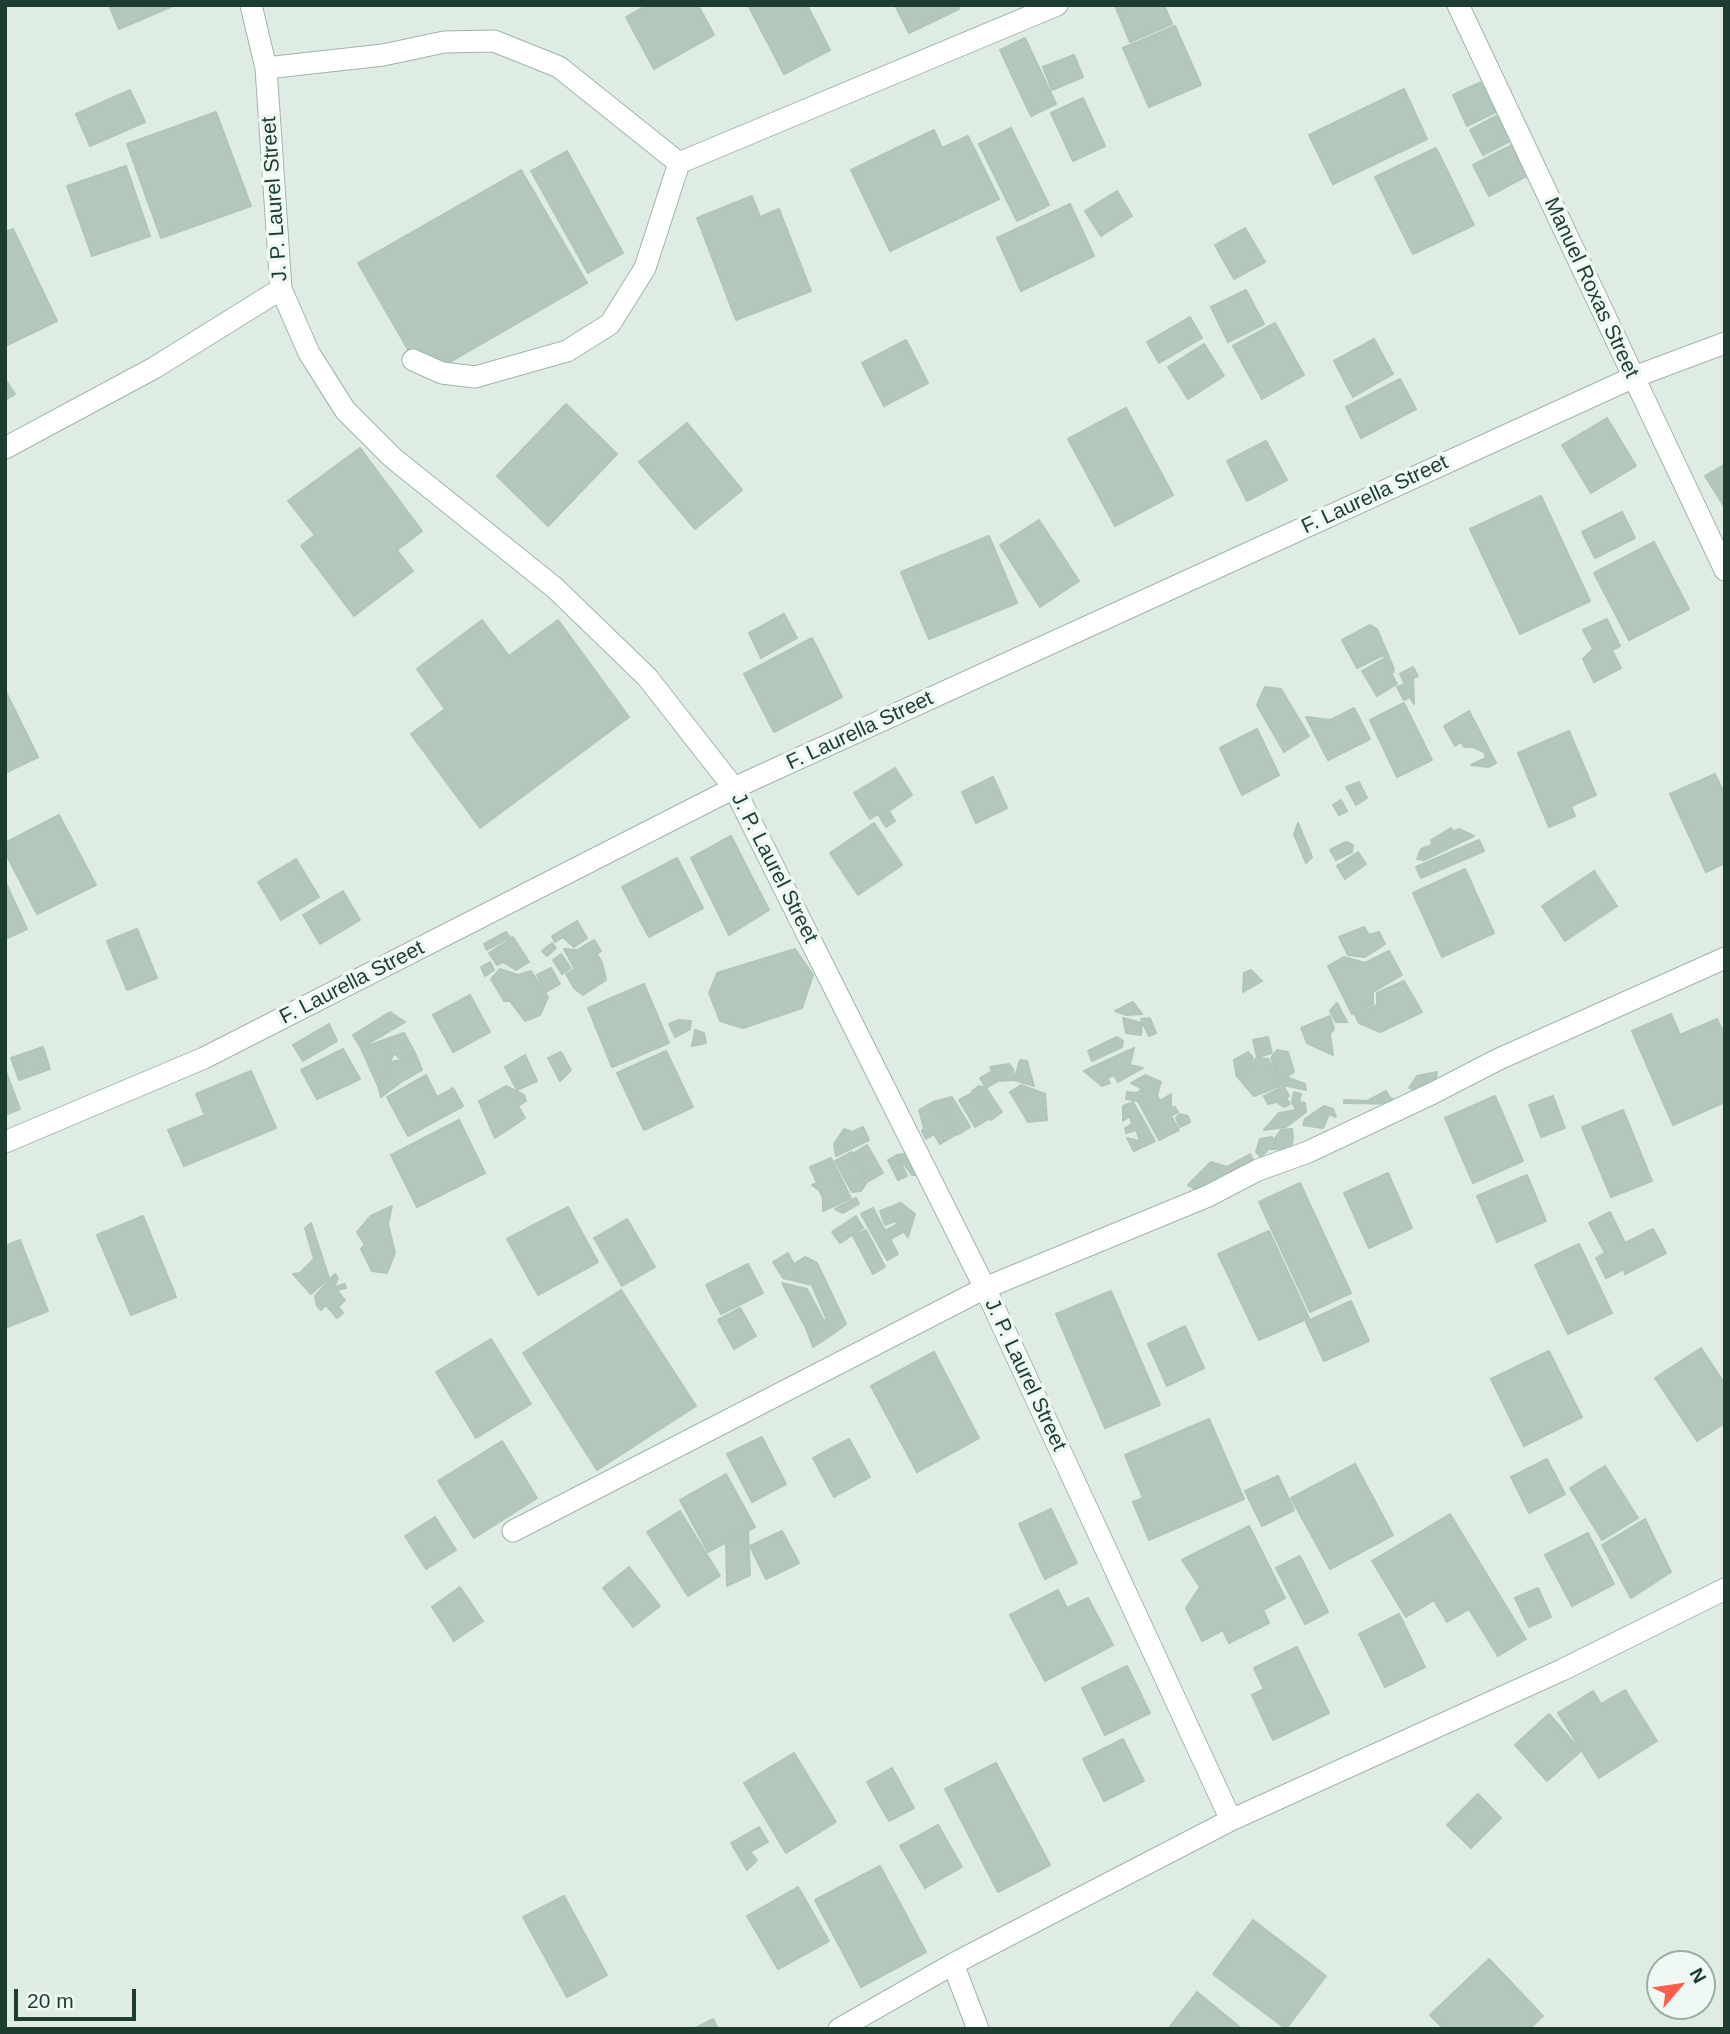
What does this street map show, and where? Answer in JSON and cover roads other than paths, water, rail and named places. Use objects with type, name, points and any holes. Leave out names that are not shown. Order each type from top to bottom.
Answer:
[{"type":"street","name":"J. P. Laurel Street","points":[[251,5],[266,68],[281,289],[309,353],[345,410],[393,458],[555,588],[647,677],[734,788],[985,1287],[1231,1820]]},
{"type":"street","points":[[413,360],[442,373],[475,377],[567,351],[610,324],[645,268],[679,163],[1057,5]]},
{"type":"street","name":"Manuel Roxas Street","points":[[1458,5],[1725,570]]},
{"type":"street","points":[[266,68],[383,55],[444,42],[494,41],[559,67],[679,163]]},
{"type":"street","points":[[5,448],[154,368],[281,289]]},
{"type":"street","name":"F. Laurella Street","points":[[5,1142],[204,1058],[734,788],[1634,377],[1725,343]]},
{"type":"street","points":[[513,1531],[985,1287],[1208,1196],[1258,1170],[1308,1152],[1499,1059],[1725,958]]},
{"type":"street","points":[[839,2029],[953,1964],[1231,1820],[1562,1670],[1725,1589]]},
{"type":"street","points":[[953,1964],[978,2029]]}]
